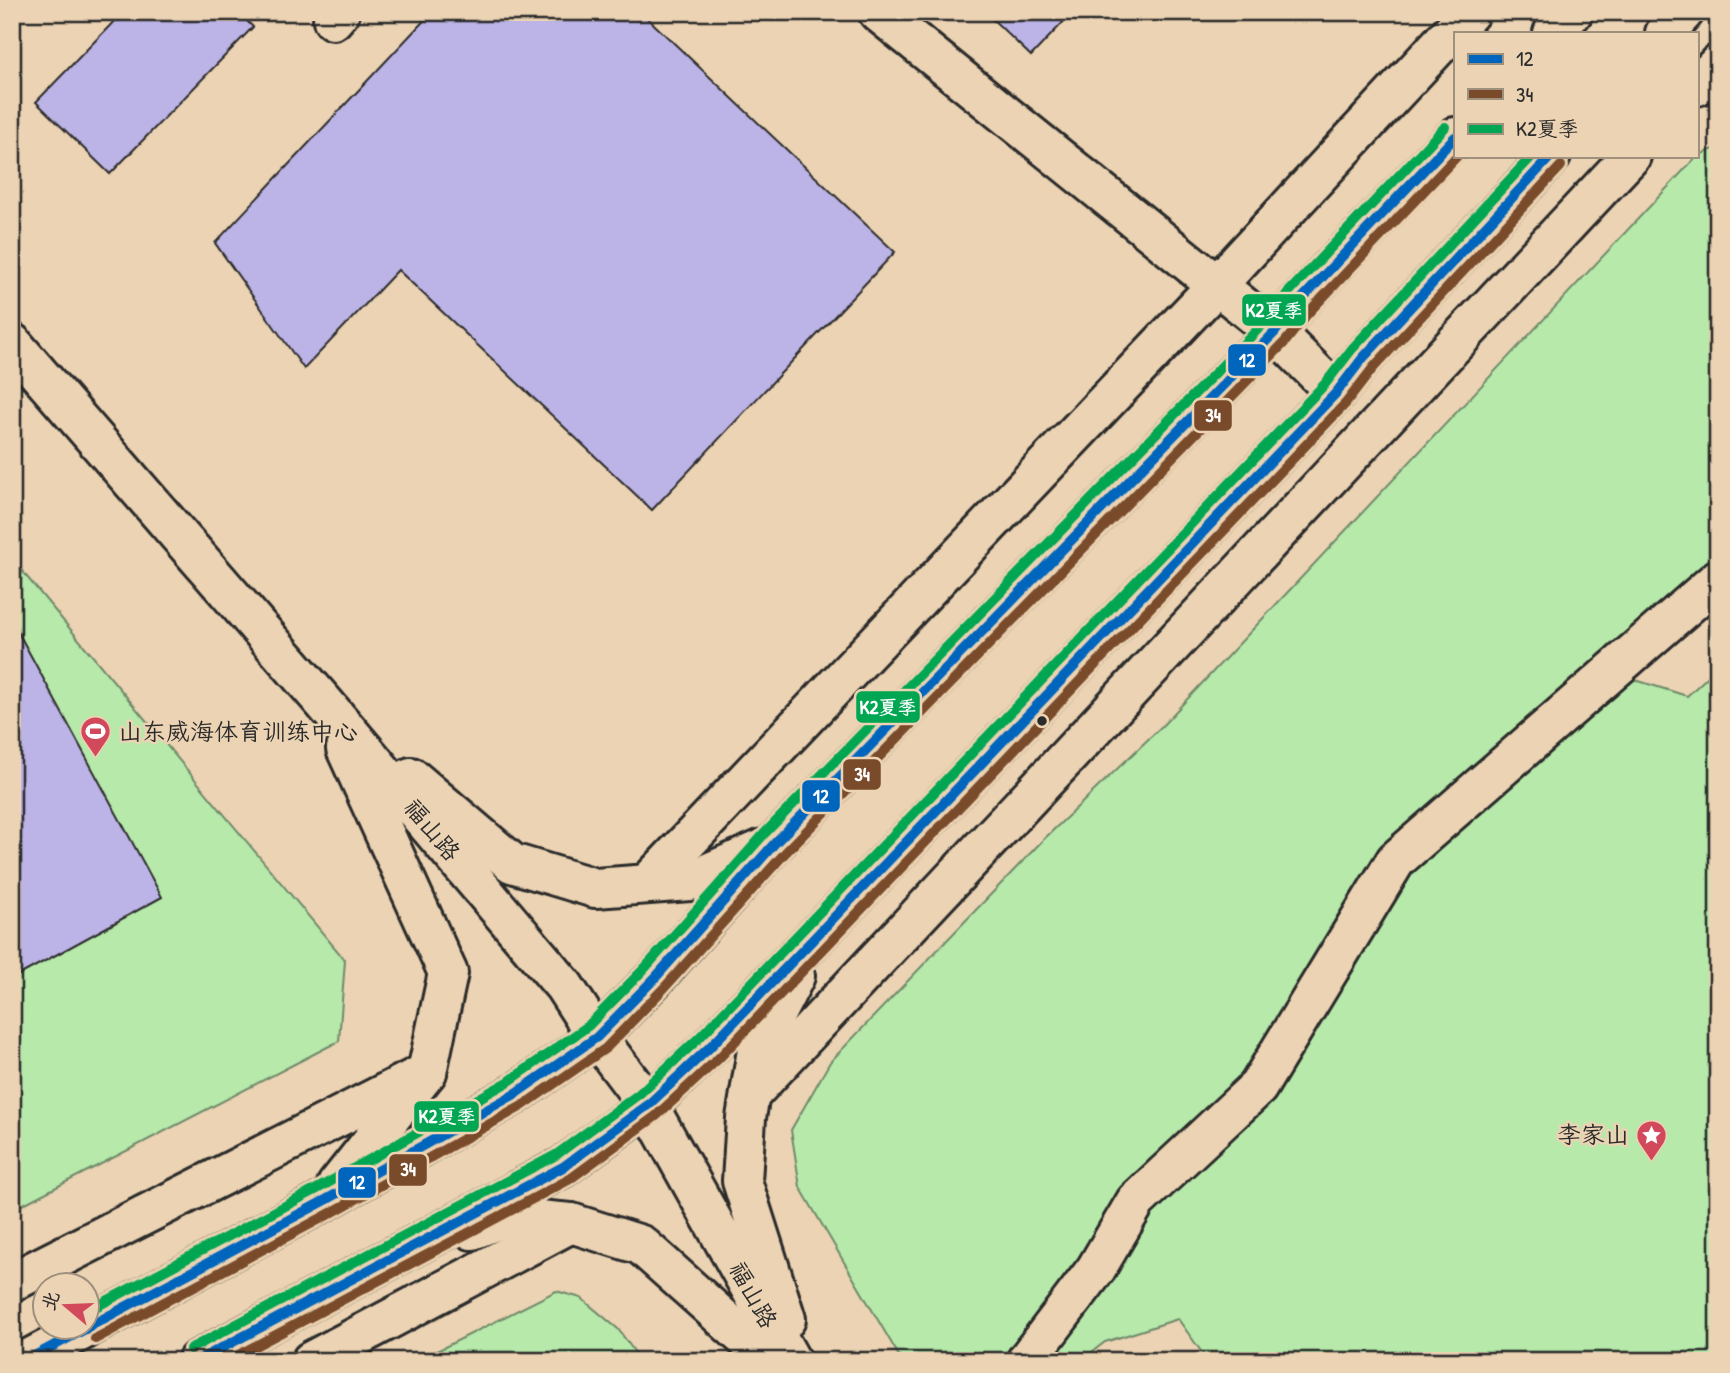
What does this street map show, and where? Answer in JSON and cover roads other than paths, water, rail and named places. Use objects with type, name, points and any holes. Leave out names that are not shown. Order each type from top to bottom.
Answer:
[{"type":"main road","points":[[878,12],[1275,332],[1336,393]]},
{"type":"main road","points":[[647,884],[1217,285],[1471,12]]},
{"type":"main road","points":[[1554,32],[1573,12]]},
{"type":"main road","points":[[1666,32],[1684,12]]},
{"type":"main road","points":[[102,1319],[324,1201],[515,1094],[597,1037],[655,978],[775,843],[1275,332],[1297,304],[1454,138]]},
{"type":"main road","points":[[197,1361],[563,1167],[649,1105],[709,1048],[1336,393],[1362,359],[1549,158]]},
{"type":"main road","points":[[751,1095],[1629,158]]},
{"type":"main road","name":"福山路","points":[[12,343],[326,705],[564,986],[597,1037],[649,1105],[791,1361]]},
{"type":"main road","points":[[1026,1361],[1096,1269],[1136,1201],[1258,1087],[1396,860],[1718,579]]},
{"type":"main road","points":[[326,705],[512,863],[595,888],[690,881],[775,843]]},
{"type":"main road","points":[[324,1201],[427,1072],[448,973],[326,705]]},
{"type":"main road","points":[[799,1361],[742,1181],[746,1118],[758,1049],[815,938]]},
{"type":"main road","points":[[12,1282],[427,1072]]},
{"type":"main road","points":[[372,1268],[505,1217],[570,1223],[641,1245],[771,1361]]},
{"type":"main road","points":[[311,1361],[570,1223]]},
{"type":"main road","points":[[25,1361],[60,1342]]},
{"type":"place","name":"山东威海体育训练中心","points":[[95,759]]},
{"type":"place","name":"李家山","points":[[1652,1162]]}]
